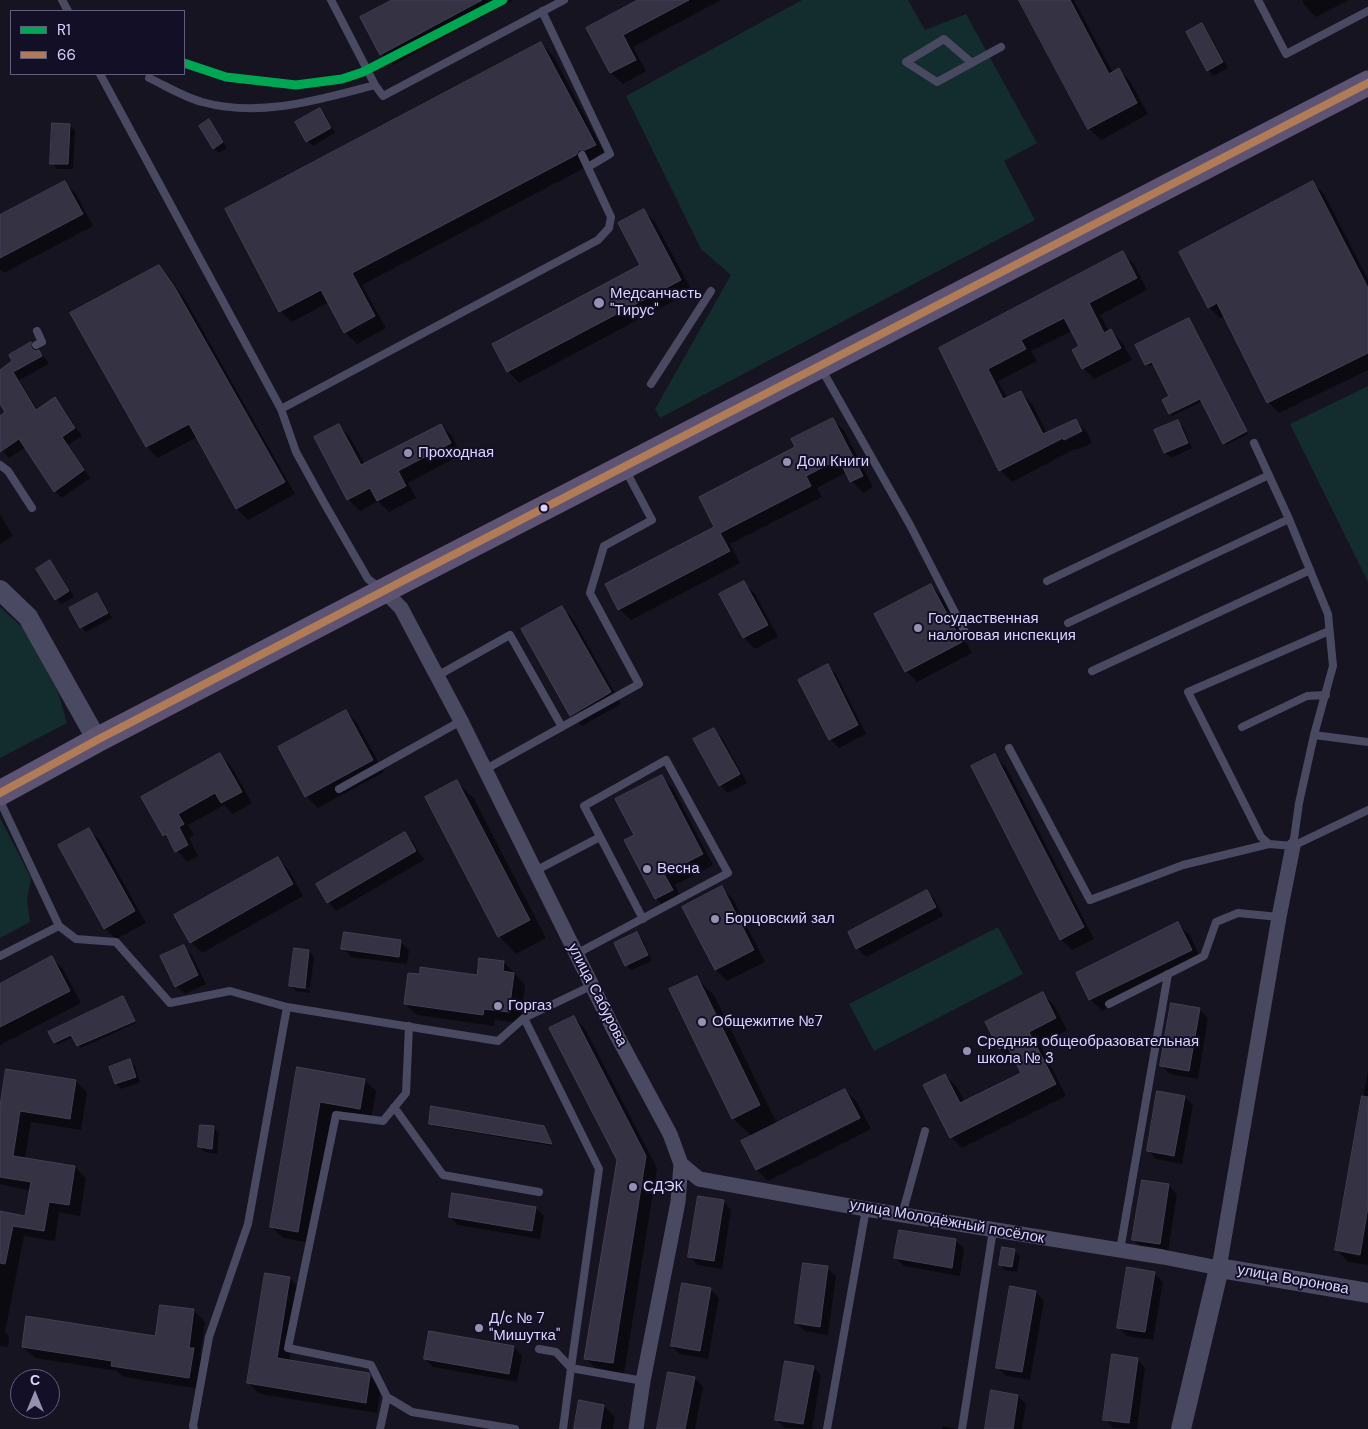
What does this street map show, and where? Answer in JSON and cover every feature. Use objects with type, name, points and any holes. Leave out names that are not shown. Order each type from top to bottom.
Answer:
[{"type":"main road","points":[[0,793],[624,466],[1368,83]]},
{"type":"street","points":[[0,590],[28,617],[98,740]]},
{"type":"street","name":"улица Сабурова","points":[[384,591],[401,608],[486,769],[591,986],[670,1134],[681,1164],[678,1202],[643,1381],[636,1429]]},
{"type":"street","points":[[1181,1429],[1219,1268],[1279,917],[1293,846]]},
{"type":"street","name":"улица Молодёжный посёлок","points":[[681,1164],[699,1179],[1219,1268]]},
{"type":"street","name":"улица Воронова","points":[[1219,1268],[1368,1291]]},
{"type":"lane","points":[[331,0],[375,85],[384,96],[564,0]]},
{"type":"lane","points":[[1258,0],[1286,54],[1368,11]]},
{"type":"lane","points":[[542,12],[610,154],[588,167]]},
{"type":"lane","points":[[972,63],[944,40],[906,62],[937,82],[972,63],[1001,47]]},
{"type":"lane","points":[[101,75],[281,409],[296,452],[368,579],[384,591]]},
{"type":"lane","points":[[149,78],[201,102],[238,108],[276,108],[375,85]]},
{"type":"lane","points":[[281,409],[598,240],[609,228],[611,217],[582,155]]},
{"type":"lane","points":[[651,384],[711,291]]},
{"type":"lane","points":[[36,345],[42,342],[38,331]]},
{"type":"lane","points":[[820,366],[910,525],[966,634]]},
{"type":"lane","points":[[1254,443],[1289,519],[1328,614],[1333,666],[1314,735],[1299,803],[1293,846]]},
{"type":"lane","points":[[0,465],[8,471],[32,508]]},
{"type":"lane","points":[[486,769],[639,684],[590,594],[604,546],[652,520],[624,466]]},
{"type":"lane","points":[[1047,581],[1269,475]]},
{"type":"lane","points":[[1068,623],[1289,519]]},
{"type":"lane","points":[[1092,671],[1310,570]]},
{"type":"lane","points":[[1268,844],[1261,837],[1188,692],[1329,631]]},
{"type":"lane","points":[[437,676],[510,635],[562,727]]},
{"type":"lane","points":[[1242,727],[1307,696],[1326,695]]},
{"type":"lane","points":[[339,788],[461,721]]},
{"type":"lane","points":[[1314,735],[1368,742]]},
{"type":"lane","points":[[1009,748],[1090,900],[1183,865],[1268,844],[1293,846],[1368,810]]},
{"type":"lane","points":[[576,954],[642,919],[728,873],[666,760],[584,806],[642,919]]},
{"type":"lane","points":[[0,801],[59,926],[76,939],[116,942],[170,1003],[230,991],[287,1007],[498,1041],[524,1018],[591,986]]},
{"type":"lane","points":[[536,871],[600,837]]},
{"type":"lane","points":[[1109,1004],[1204,956],[1216,922],[1238,913],[1279,917]]},
{"type":"lane","points":[[0,956],[59,926]]},
{"type":"lane","points":[[1120,1250],[1168,974]]},
{"type":"lane","points":[[194,1429],[209,1337],[248,1224],[287,1007]]},
{"type":"lane","points":[[524,1018],[599,1169],[563,1429]]},
{"type":"lane","points":[[409,1026],[406,1094],[383,1121],[336,1115],[288,1348],[371,1365],[387,1397],[412,1412],[515,1429]]},
{"type":"lane","points":[[394,1107],[443,1175],[539,1192]]},
{"type":"lane","points":[[902,1215],[925,1131]]},
{"type":"lane","points":[[827,1429],[866,1209]]},
{"type":"lane","points":[[962,1429],[993,1230]]},
{"type":"lane","points":[[539,1349],[556,1352],[571,1368],[643,1381]]},
{"type":"lane","points":[[380,1429],[387,1397]]},
{"type":"green space","points":[[802,0],[908,0],[925,30],[966,14],[1037,143],[1004,161],[1035,220],[660,418],[655,409],[731,275],[701,249],[626,96]]},
{"type":"green space","points":[[1368,386],[1368,582],[1290,424]]},
{"type":"green space","points":[[0,607],[24,629],[58,692],[67,723],[0,758]]},
{"type":"green space","points":[[0,818],[31,878],[27,900],[30,922],[0,938]]},
{"type":"green space","points":[[998,927],[1023,974],[874,1051],[849,1004]]},
{"type":"building","points":[[392,0],[482,0],[380,55],[360,17]]},
{"type":"building","points":[[638,0],[689,0],[623,35],[636,60],[610,73],[586,28]]},
{"type":"building","points":[[1019,0],[1070,0],[1109,74],[1119,68],[1137,103],[1088,129]]},
{"type":"building","points":[[1202,23],[1223,62],[1207,71],[1186,32]]},
{"type":"building","points":[[541,42],[596,145],[585,150],[579,150],[576,155],[352,273],[375,316],[344,333],[321,290],[279,312],[225,209]]},
{"type":"building","points":[[320,108],[331,128],[306,142],[295,122]]},
{"type":"building","points":[[209,119],[223,142],[213,149],[199,126]]},
{"type":"building","points":[[52,123],[70,124],[68,164],[50,164]]},
{"type":"building","points":[[65,181],[83,214],[0,258],[0,215]]},
{"type":"building","points":[[1313,181],[1368,288],[1368,353],[1267,403],[1217,303],[1208,308],[1179,252]]},
{"type":"building","points":[[644,209],[681,280],[507,372],[492,344],[640,265],[618,223]]},
{"type":"building","points":[[1123,251],[1137,278],[1089,303],[1104,333],[1111,329],[1121,348],[1082,369],[1072,350],[1079,346],[1064,318],[1021,340],[1026,349],[988,369],[1003,399],[1021,391],[1043,434],[1076,419],[1082,431],[1064,440],[1063,438],[999,471],[939,348]]},
{"type":"building","points":[[159,265],[174,286],[285,482],[236,509],[189,424],[146,447],[70,313]]},
{"type":"building","points":[[1189,318],[1247,431],[1223,444],[1200,399],[1169,414],[1162,400],[1169,396],[1152,362],[1145,365],[1135,345]]},
{"type":"building","points":[[31,342],[31,348],[35,351],[39,350],[42,356],[13,372],[36,410],[55,397],[75,428],[62,437],[84,470],[54,492],[19,439],[0,452],[0,416],[5,412],[0,404],[0,370],[12,361],[9,355]]},
{"type":"building","points":[[833,418],[863,476],[850,482],[839,459],[806,476],[811,486],[720,533],[730,551],[618,610],[605,584],[714,527],[699,497],[795,447],[791,439]]},
{"type":"building","points":[[1178,420],[1188,443],[1164,453],[1154,430]]},
{"type":"building","name":"Проходная","points":[[339,424],[361,465],[441,424],[451,443],[398,471],[406,486],[377,501],[370,488],[347,500],[314,437]]},
{"type":"building","points":[[50,560],[69,591],[55,600],[36,569]]},
{"type":"building","points":[[744,581],[768,625],[743,638],[719,594]]},
{"type":"building","name":"Госудаственная налоговая инспекция","points":[[931,584],[962,642],[905,672],[874,614]]},
{"type":"building","points":[[97,593],[108,613],[80,628],[69,608]]},
{"type":"building","points":[[562,606],[611,692],[570,716],[521,629]]},
{"type":"building","points":[[828,664],[858,725],[829,740],[798,680]]},
{"type":"building","points":[[346,710],[373,760],[305,797],[278,747]]},
{"type":"building","points":[[714,728],[740,774],[719,786],[693,739]]},
{"type":"building","points":[[220,753],[242,792],[221,803],[215,793],[178,814],[184,824],[179,827],[188,845],[175,852],[166,834],[163,836],[141,797]]},
{"type":"building","points":[[995,754],[1084,927],[1060,940],[971,766]]},
{"type":"building","points":[[662,775],[703,854],[664,874],[673,890],[655,899],[624,840],[634,835],[615,799]]},
{"type":"building","points":[[457,780],[530,920],[498,937],[425,797]]},
{"type":"building","points":[[89,828],[135,911],[104,929],[58,845]]},
{"type":"building","points":[[405,832],[416,851],[327,903],[316,884]]},
{"type":"building","points":[[278,857],[293,884],[190,943],[174,915]]},
{"type":"building","points":[[722,886],[754,950],[715,970],[682,907]]},
{"type":"building","points":[[927,890],[936,907],[856,949],[848,932]]},
{"type":"building","points":[[1178,922],[1192,950],[1089,1000],[1076,973]]},
{"type":"building","points":[[344,932],[401,940],[399,957],[341,949]]},
{"type":"building","points":[[637,932],[648,955],[625,966],[614,943]]},
{"type":"building","points":[[184,945],[198,975],[175,987],[160,956]]},
{"type":"building","points":[[294,948],[309,950],[305,988],[289,986]]},
{"type":"building","points":[[52,956],[70,991],[0,1027],[0,984]]},
{"type":"building","points":[[479,958],[504,961],[503,971],[514,973],[509,1012],[484,1009],[483,1015],[404,1004],[408,973],[420,974],[420,967],[477,975]]},
{"type":"building","name":"Общежитие №7","points":[[697,976],[760,1105],[732,1119],[669,989]]},
{"type":"building","points":[[1043,992],[1056,1018],[1029,1032],[1056,1084],[950,1138],[923,1085],[945,1074],[960,1103],[1021,1073],[1007,1045],[999,1049],[985,1022]]},
{"type":"building","points":[[123,996],[135,1021],[77,1046],[71,1035],[54,1043],[48,1032]]},
{"type":"building","points":[[1171,1003],[1200,1008],[1189,1071],[1160,1066]]},
{"type":"building","points":[[574,1016],[646,1156],[613,1363],[584,1359],[617,1160],[549,1028]]},
{"type":"building","points":[[130,1059],[136,1077],[115,1084],[109,1067]]},
{"type":"building","points":[[297,1067],[365,1079],[360,1109],[320,1102],[298,1232],[270,1227]]},
{"type":"building","points":[[6,1069],[76,1080],[70,1119],[20,1111],[13,1156],[75,1166],[69,1205],[49,1202],[44,1231],[13,1226],[5,1264],[0,1263],[0,1211],[25,1216],[31,1182],[0,1177],[0,1106]]},
{"type":"building","points":[[845,1089],[860,1118],[756,1170],[741,1141]]},
{"type":"building","points":[[1157,1091],[1185,1096],[1174,1156],[1147,1151]]},
{"type":"building","points":[[1362,1096],[1368,1097],[1368,1207],[1360,1255],[1335,1250]]},
{"type":"building","points":[[431,1106],[544,1126],[552,1144],[429,1124]]},
{"type":"building","points":[[200,1125],[214,1126],[212,1149],[198,1147]]},
{"type":"building","points":[[1142,1180],[1169,1184],[1160,1244],[1132,1240]]},
{"type":"building","points":[[452,1193],[536,1207],[532,1231],[449,1217]]},
{"type":"building","points":[[698,1196],[724,1200],[714,1261],[688,1257]]},
{"type":"building","points":[[899,1230],[956,1239],[952,1268],[894,1258]]},
{"type":"building","points":[[1002,1247],[1015,1249],[1012,1267],[999,1265]]},
{"type":"building","points":[[803,1263],[828,1266],[820,1327],[795,1323]]},
{"type":"building","points":[[1127,1267],[1155,1272],[1145,1332],[1117,1328]]},
{"type":"building","points":[[265,1273],[290,1277],[277,1358],[369,1373],[366,1403],[247,1383]]},
{"type":"building","points":[[682,1283],[711,1288],[700,1351],[671,1346]]},
{"type":"building","points":[[1010,1286],[1036,1291],[1022,1372],[996,1368]]},
{"type":"building","points":[[160,1305],[194,1309],[189,1348],[194,1348],[189,1378],[111,1366],[112,1361],[22,1347],[26,1316],[155,1336]]},
{"type":"building","points":[[429,1331],[514,1346],[509,1374],[424,1359]]},
{"type":"building","points":[[1112,1354],[1138,1358],[1129,1423],[1103,1420]]},
{"type":"building","points":[[785,1361],[814,1366],[803,1424],[775,1420]]},
{"type":"building","points":[[668,1372],[695,1377],[685,1429],[657,1429]]},
{"type":"building","points":[[991,1390],[1018,1395],[1013,1429],[985,1429]]},
{"type":"building","points":[[579,1400],[604,1405],[600,1429],[574,1429]]},
{"type":"transit line","name":"R1","points":[[185,63],[226,77],[296,85],[342,79],[363,72],[503,0]]},
{"type":"transit line","name":"66","points":[[0,793],[97,740],[418,573],[1368,83]]},
{"type":"place","name":"Медсанчасть \"Тирус\"","points":[[599,303]]},
{"type":"place","name":"Проходная","points":[[408,453]]},
{"type":"place","name":"Дом Книги","points":[[787,462]]},
{"type":"place","name":"Госудаственная налоговая инспекция","points":[[918,628]]},
{"type":"place","name":"Весна","points":[[647,869]]},
{"type":"place","name":"Борцовский зал","points":[[715,919]]},
{"type":"place","name":"Горгаз","points":[[498,1006]]},
{"type":"place","name":"Общежитие №7","points":[[702,1022]]},
{"type":"place","name":"Средняя общеобразовательная школа № 3","points":[[967,1051]]},
{"type":"place","name":"СДЭК","points":[[633,1187]]},
{"type":"place","name":"Д/с № 7 \"Мишутка\"","points":[[479,1328]]}]
